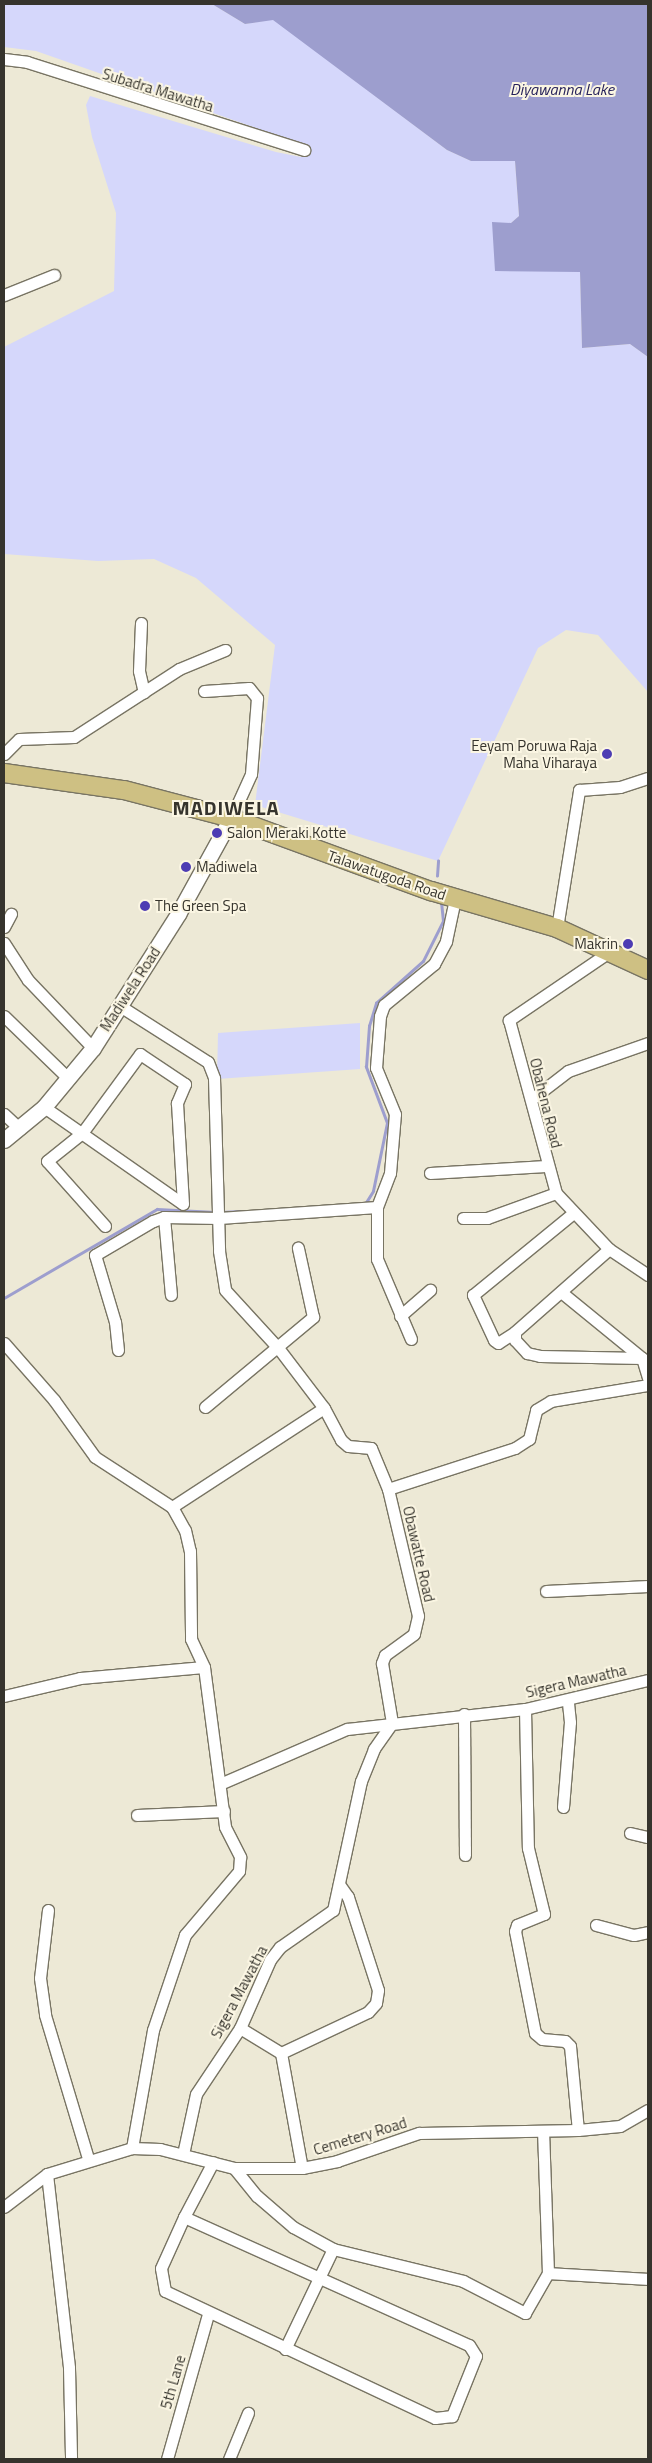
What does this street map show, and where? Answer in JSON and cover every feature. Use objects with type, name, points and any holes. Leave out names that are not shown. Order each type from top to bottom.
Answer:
[{"type":"main road","name":"Talawatugoda Road","points":[[4,773],[124,790],[231,818],[454,899],[558,928],[612,950],[648,970]]},
{"type":"main road","name":"Madiwela Road","points":[[4,1140],[20,1129],[44,1106],[93,1048],[120,1006],[231,818]]},
{"type":"street","name":"Subadra Mawatha","points":[[4,59],[27,62],[304,150]]},
{"type":"street","points":[[4,295],[54,274]]},
{"type":"street","points":[[141,623],[139,671],[144,692]]},
{"type":"street","points":[[4,754],[19,739],[74,737],[179,669],[225,650]]},
{"type":"street","points":[[204,691],[250,688],[257,698],[251,774],[231,818]]},
{"type":"street","points":[[558,928],[579,790],[620,787],[648,778]]},
{"type":"street","points":[[411,1339],[377,1259],[377,1207],[390,1173],[395,1114],[376,1068],[380,1016],[384,1005],[434,964],[446,941],[454,899]]},
{"type":"street","points":[[4,927],[11,914]]},
{"type":"street","points":[[4,944],[28,980],[93,1048]]},
{"type":"street","name":"Obahena Road","points":[[612,950],[509,1020],[533,1098],[546,1166],[556,1193],[572,1214],[609,1249],[648,1275]]},
{"type":"street","points":[[120,1006],[208,1062],[214,1078],[224,1290],[279,1349],[324,1408],[172,1507]]},
{"type":"street","points":[[4,1016],[68,1078]]},
{"type":"street","points":[[533,1098],[568,1071],[648,1043]]},
{"type":"street","points":[[44,1106],[82,1134],[183,1204],[177,1103],[185,1084],[140,1054],[82,1134],[47,1161],[105,1226]]},
{"type":"street","points":[[4,1114],[20,1129]]},
{"type":"street","points":[[430,1173],[546,1166]]},
{"type":"street","points":[[463,1218],[487,1218],[556,1193]]},
{"type":"street","points":[[118,1350],[115,1322],[95,1255],[164,1217],[377,1207]]},
{"type":"street","points":[[572,1214],[473,1295],[494,1340],[498,1343],[514,1332],[609,1249]]},
{"type":"street","points":[[164,1217],[171,1295]]},
{"type":"street","points":[[205,1407],[279,1349],[313,1317],[298,1248]]},
{"type":"street","points":[[400,1316],[430,1290]]},
{"type":"street","points":[[561,1292],[642,1358],[648,1378]]},
{"type":"street","points":[[514,1332],[515,1340],[527,1353],[540,1356],[642,1358]]},
{"type":"street","points":[[4,1343],[54,1400],[95,1457],[172,1507],[190,1551],[187,1616],[191,1640],[204,1667],[222,1783],[225,1827],[240,1857],[238,1871],[185,1935],[153,2030],[132,2148]]},
{"type":"street","points":[[388,1489],[515,1448],[528,1439],[536,1410],[551,1402],[648,1385]]},
{"type":"street","name":"Obawatte Road","points":[[324,1408],[341,1440],[348,1446],[371,1448],[388,1489],[418,1616],[414,1634],[385,1655],[382,1663],[392,1723]]},
{"type":"street","points":[[546,1591],[648,1586]]},
{"type":"street","points":[[4,1696],[80,1678],[204,1667]]},
{"type":"street","name":"Sigera Mawatha","points":[[222,1783],[347,1729],[464,1714],[525,1709],[568,1702],[648,1680]]},
{"type":"street","points":[[563,1807],[570,1722],[568,1702]]},
{"type":"street","points":[[525,1709],[528,1848],[544,1914],[517,1925],[515,1931],[535,2033],[542,2039],[565,2040],[570,2046],[578,2130]]},
{"type":"street","points":[[464,1714],[465,1855]]},
{"type":"street","name":"Sigera Mawatha","points":[[183,2154],[196,2094],[240,2028],[270,1960],[280,1947],[333,1910],[339,1884],[341,1855],[361,1781],[374,1749],[392,1723]]},
{"type":"street","points":[[137,1815],[224,1811]]},
{"type":"street","points":[[630,1833],[648,1837]]},
{"type":"street","points":[[281,2053],[368,2012],[376,2003],[378,1990],[348,1897],[339,1884]]},
{"type":"street","points":[[48,1910],[40,1978],[45,2015],[88,2158]]},
{"type":"street","points":[[596,1925],[634,1935],[648,1932]]},
{"type":"street","points":[[240,2028],[281,2053],[302,2168]]},
{"type":"street","name":"Cemetery Road","points":[[4,2206],[47,2174],[88,2158],[132,2148],[183,2154],[234,2168],[302,2168],[337,2161],[419,2133],[542,2132],[620,2126],[648,2110]]},
{"type":"street","points":[[234,2168],[257,2196],[293,2227],[333,2249],[463,2281],[520,2313],[530,2307],[548,2273],[542,2132]]},
{"type":"street","points":[[184,2217],[319,2275],[475,2351],[452,2416],[435,2418],[208,2314],[165,2291],[160,2283],[161,2268],[184,2217],[213,2162]]},
{"type":"street","points":[[47,2174],[69,2368],[71,2459]]},
{"type":"street","points":[[285,2348],[333,2249]]},
{"type":"street","points":[[548,2273],[648,2279]]},
{"type":"street","name":"5th Lane","points":[[167,2459],[208,2314]]},
{"type":"street","points":[[229,2459],[248,2413]]},
{"type":"shaded area","points":[[4,4],[212,4],[245,24],[273,19],[447,150],[471,161],[515,161],[519,216],[511,223],[580,272],[582,348],[630,344],[648,357],[648,692],[598,635],[566,630],[538,648],[438,861],[255,805],[275,645],[196,578],[154,559],[98,561],[4,554],[4,347],[114,291],[116,213],[92,137],[86,105],[90,96],[276,152],[301,157],[307,154],[307,146],[36,51],[4,47]]},
{"type":"shaded area","points":[[360,1023],[360,1069],[217,1079],[218,1033]]},
{"type":"water","name":"Diyawanna Lake","points":[[212,4],[648,4],[648,357],[630,344],[582,348],[580,272],[495,271],[492,222],[511,223],[519,216],[515,161],[471,161],[447,150],[273,20],[245,24]]},
{"type":"waterway","points":[[437,876],[438,861]]},
{"type":"waterway","points":[[365,1204],[373,1191],[387,1123],[366,1067],[369,1026],[376,1003],[423,961],[443,921],[441,902]]},
{"type":"waterway","points":[[4,1298],[157,1209],[215,1212]]},
{"type":"waterway","points":[[221,1212],[240,1211]]},
{"type":"place","name":"Eeyam Poruwa Raja Maha Viharaya","points":[[607,754]]},
{"type":"place","name":"Salon Meraki Kotte","points":[[217,833]]},
{"type":"place","name":"Madiwela","points":[[186,867]]},
{"type":"place","name":"The Green Spa","points":[[145,906]]},
{"type":"place","name":"Makrin","points":[[628,944]]},
{"type":"district","name":"MADIWELA","points":[[226,807]]}]
